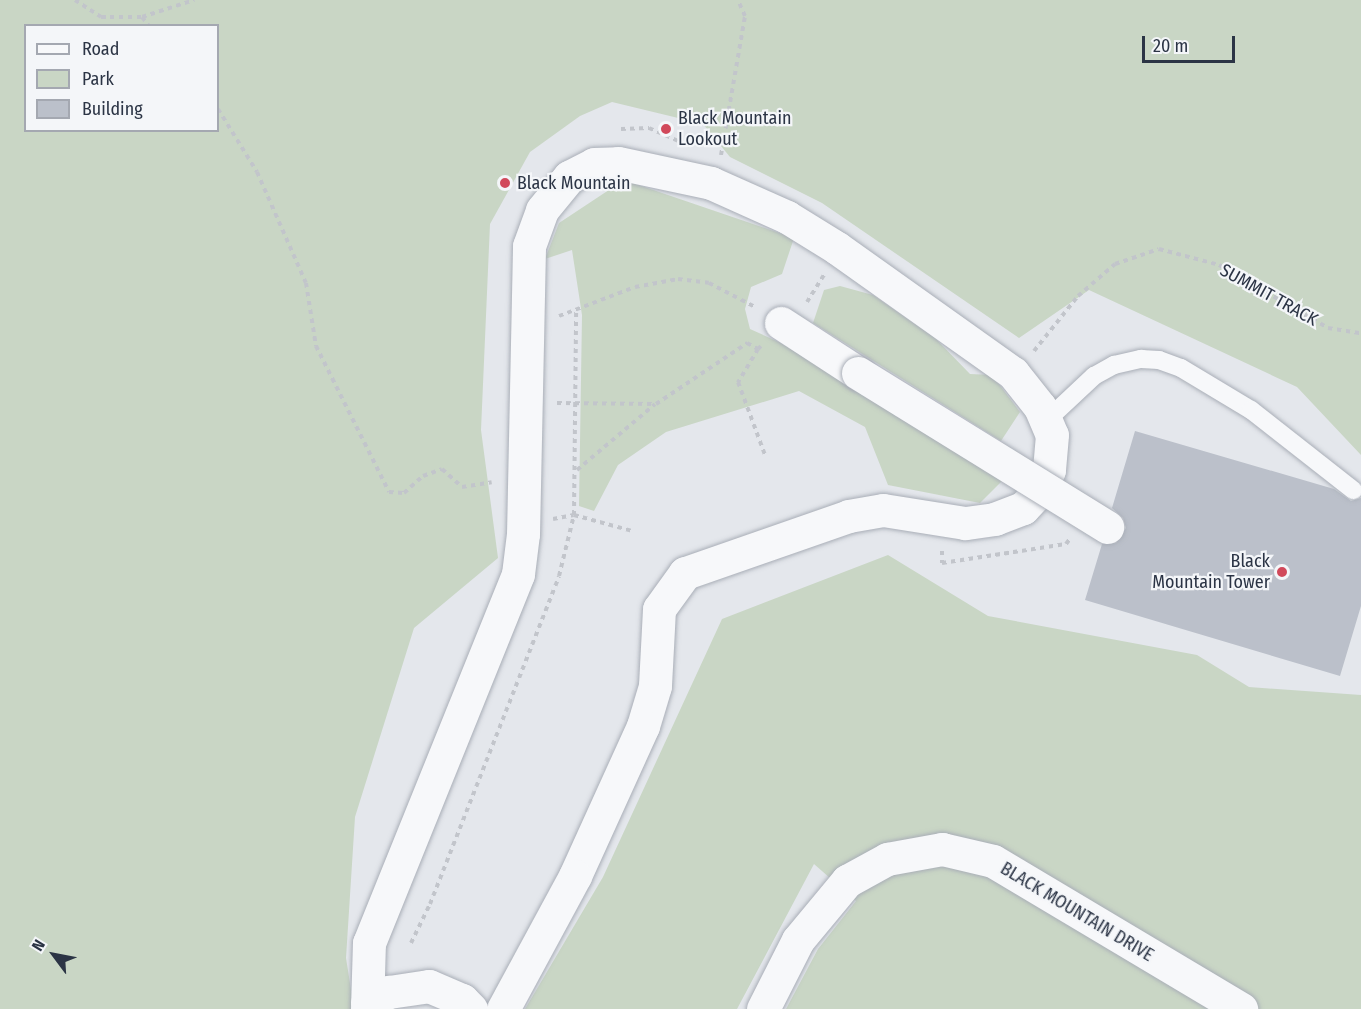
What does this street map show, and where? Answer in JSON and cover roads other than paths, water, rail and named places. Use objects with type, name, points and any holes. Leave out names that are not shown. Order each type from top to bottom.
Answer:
[{"type":"street","points":[[367,1006],[369,944],[518,574],[523,534],[529,246],[542,210],[569,177],[594,164],[618,163],[711,183],[787,217],[837,248],[1013,373],[1040,407],[1052,435],[1049,470],[1040,490],[1023,508],[995,519],[965,522],[883,510],[849,516],[700,565],[685,573],[670,589],[659,609],[655,686],[643,726],[574,876],[503,1009]]},
{"type":"street","points":[[781,323],[1107,527]]},
{"type":"street","name":"BLACK MOUNTAIN DRIVE","points":[[763,1009],[798,940],[818,912],[847,881],[887,859],[942,849],[993,861],[1241,1009]]},
{"type":"street","points":[[367,1006],[389,992],[429,986],[462,1000],[471,1009]]},
{"type":"lane","points":[[1046,421],[1094,376],[1114,365],[1159,360],[1181,368],[1251,410],[1353,490]]},
{"type":"place","name":"Black Mountain Lookout","points":[[666,129]]},
{"type":"place","name":"Black Mountain","points":[[505,183]]},
{"type":"place","name":"Black Mountain Tower","points":[[1282,572]]}]
